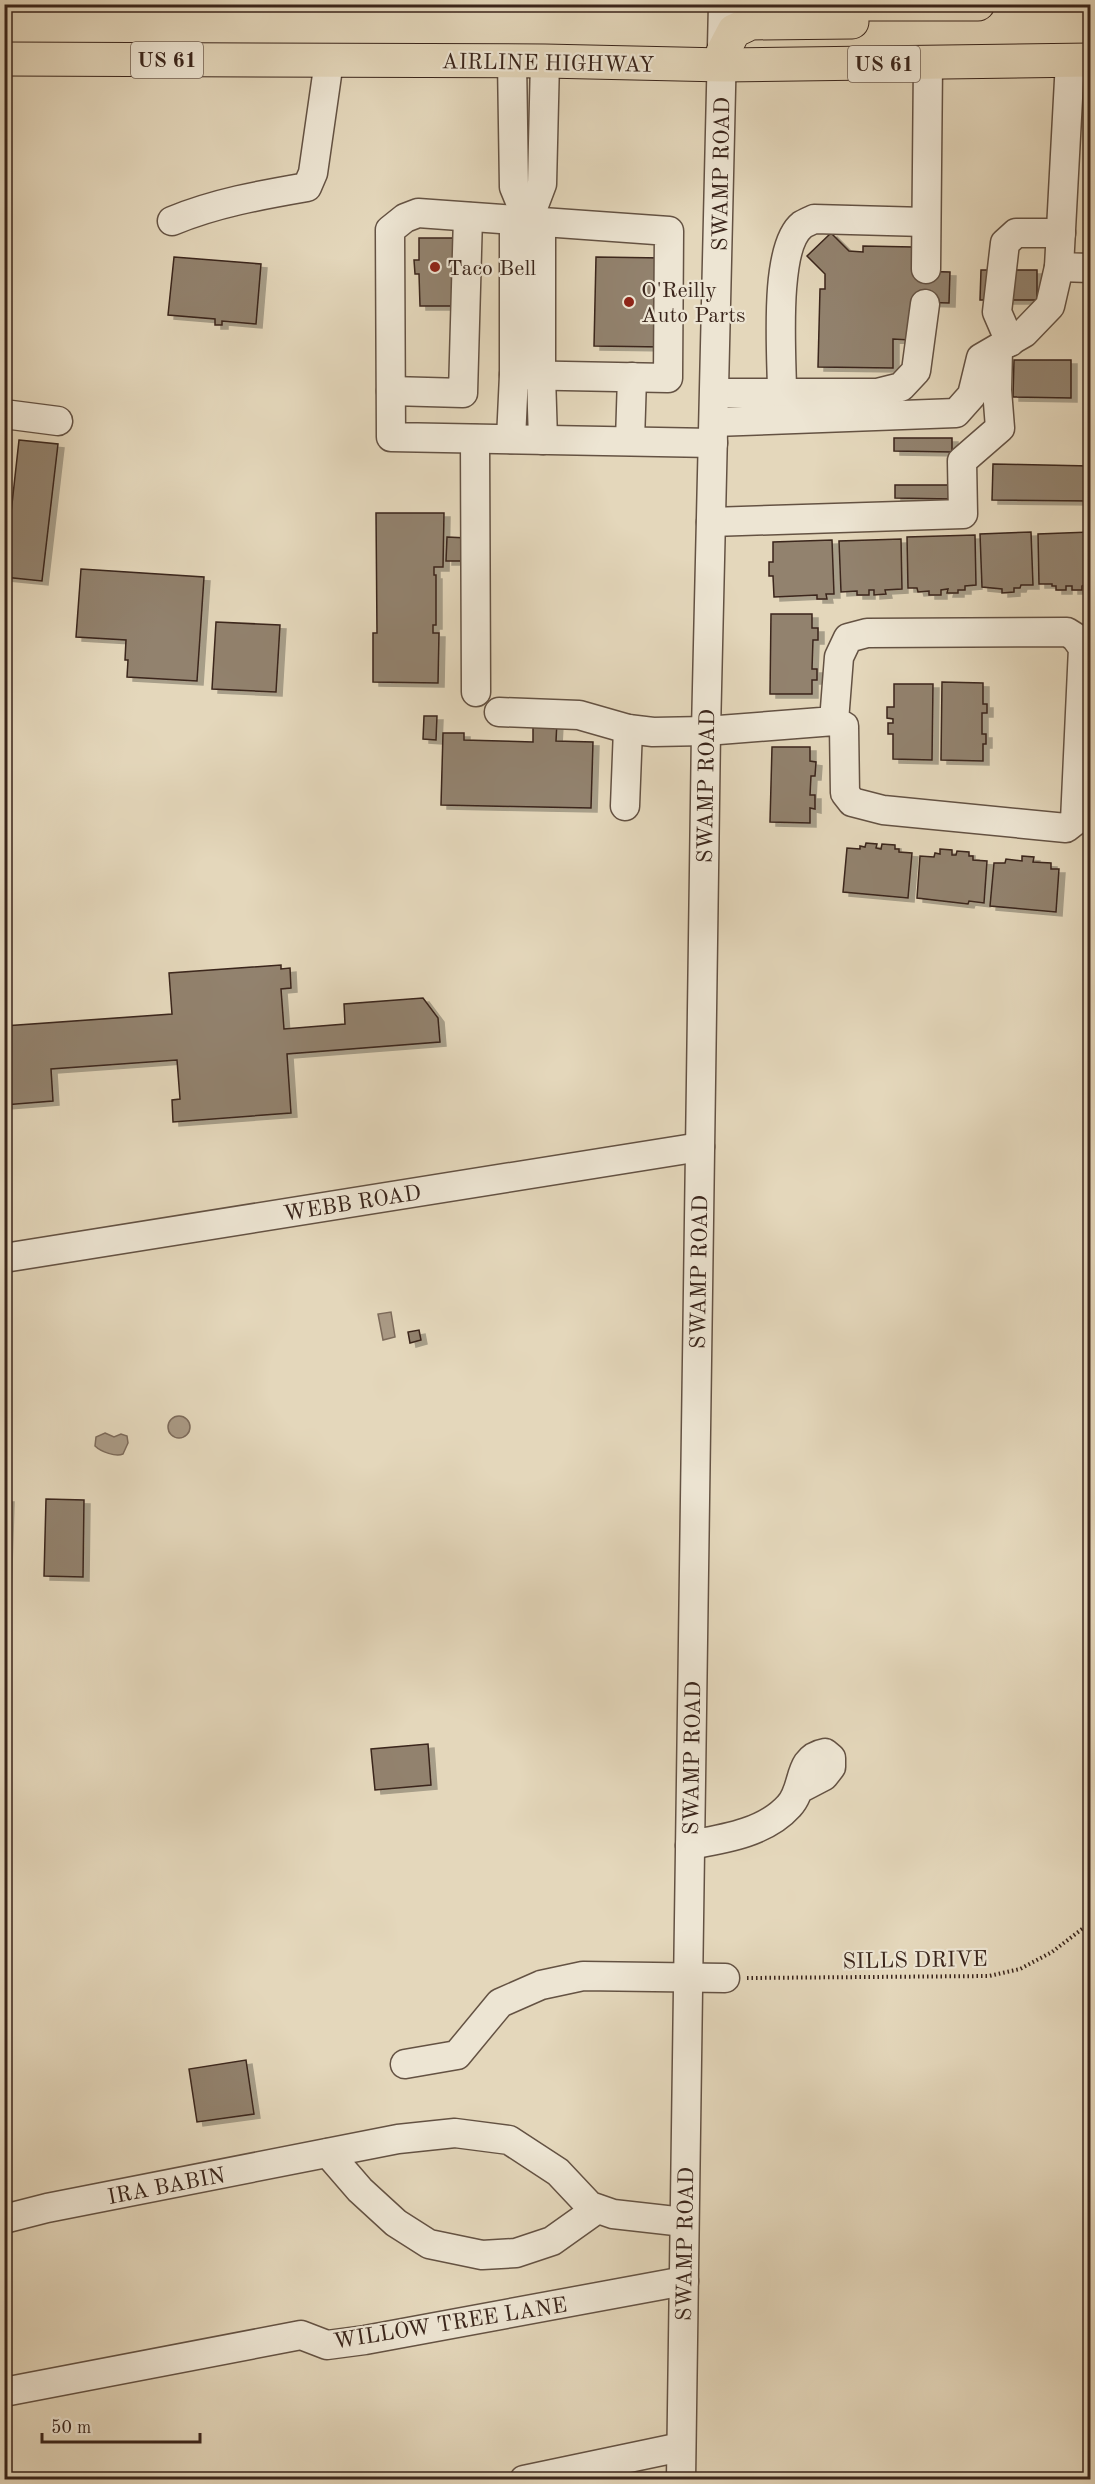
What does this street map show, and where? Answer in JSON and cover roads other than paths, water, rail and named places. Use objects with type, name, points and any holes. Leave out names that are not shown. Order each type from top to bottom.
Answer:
[{"type":"highway","points":[[823,4],[864,14]]},
{"type":"highway","points":[[723,58],[734,31],[751,23],[978,4]]},
{"type":"highway","points":[[774,65],[773,47],[778,36],[789,29],[864,14]]},
{"type":"highway","name":"AIRLINE HIGHWAY","points":[[4,59],[545,61],[723,58],[774,65],[1080,60]]},
{"type":"street","name":"SWAMP ROAD","points":[[681,2480],[706,718],[723,4]]},
{"type":"street","points":[[527,376],[668,378],[669,231],[418,213],[405,218],[390,230],[391,437],[630,441],[956,413],[972,395],[981,358],[1024,333],[1050,306],[1059,267],[1080,60]]},
{"type":"street","points":[[172,221],[196,211],[307,187],[313,173],[329,61]]},
{"type":"street","points":[[512,61],[514,186],[528,221]]},
{"type":"street","points":[[511,439],[527,376],[528,221],[542,184],[545,61]]},
{"type":"street","points":[[926,269],[928,63]]},
{"type":"street","points":[[391,391],[463,393],[468,217]]},
{"type":"street","points":[[782,393],[782,280],[789,249],[800,226],[814,219],[925,222]]},
{"type":"street","points":[[711,522],[963,514],[963,460],[1000,428],[997,390],[1004,345],[997,312],[1005,243],[1017,233],[1061,233]]},
{"type":"street","points":[[1059,267],[1090,268]]},
{"type":"street","points":[[714,393],[877,393],[901,387],[916,371],[925,303]]},
{"type":"street","points":[[527,376],[543,440]]},
{"type":"street","points":[[630,441],[632,377]]},
{"type":"street","points":[[4,414],[58,421]]},
{"type":"street","points":[[475,439],[476,692]]},
{"type":"street","points":[[499,712],[579,715],[628,729],[653,732],[706,718],[753,727],[834,721],[844,726],[845,793],[852,802],[883,810],[1066,828],[1075,821],[1083,648],[1075,637],[1067,632],[867,633],[848,638],[839,657],[834,721]]},
{"type":"street","points":[[625,806],[628,729]]},
{"type":"street","name":"WEBB ROAD","points":[[4,1258],[700,1147]]},
{"type":"street","points":[[690,1845],[730,1837],[760,1826],[789,1806],[801,1788]]},
{"type":"street","points":[[405,2064],[457,2055],[500,2003],[541,1985],[583,1976],[725,1978]]},
{"type":"street","name":"IRA BABIN","points":[[4,2219],[46,2208],[398,2139],[455,2133],[509,2140],[558,2172],[590,2206],[597,2209],[613,2214],[684,2222]]},
{"type":"street","points":[[328,2153],[360,2190],[396,2223],[429,2244],[482,2255],[516,2253],[552,2241],[597,2209]]},
{"type":"street","name":"WILLOW TREE LANE","points":[[4,2392],[301,2335],[327,2345],[364,2340],[684,2281]]},
{"type":"street","points":[[524,2480],[681,2447]]},
{"type":"place","name":"Taco Bell","points":[[435,267]]},
{"type":"place","name":"O'Reilly Auto Parts","points":[[629,302]]}]
